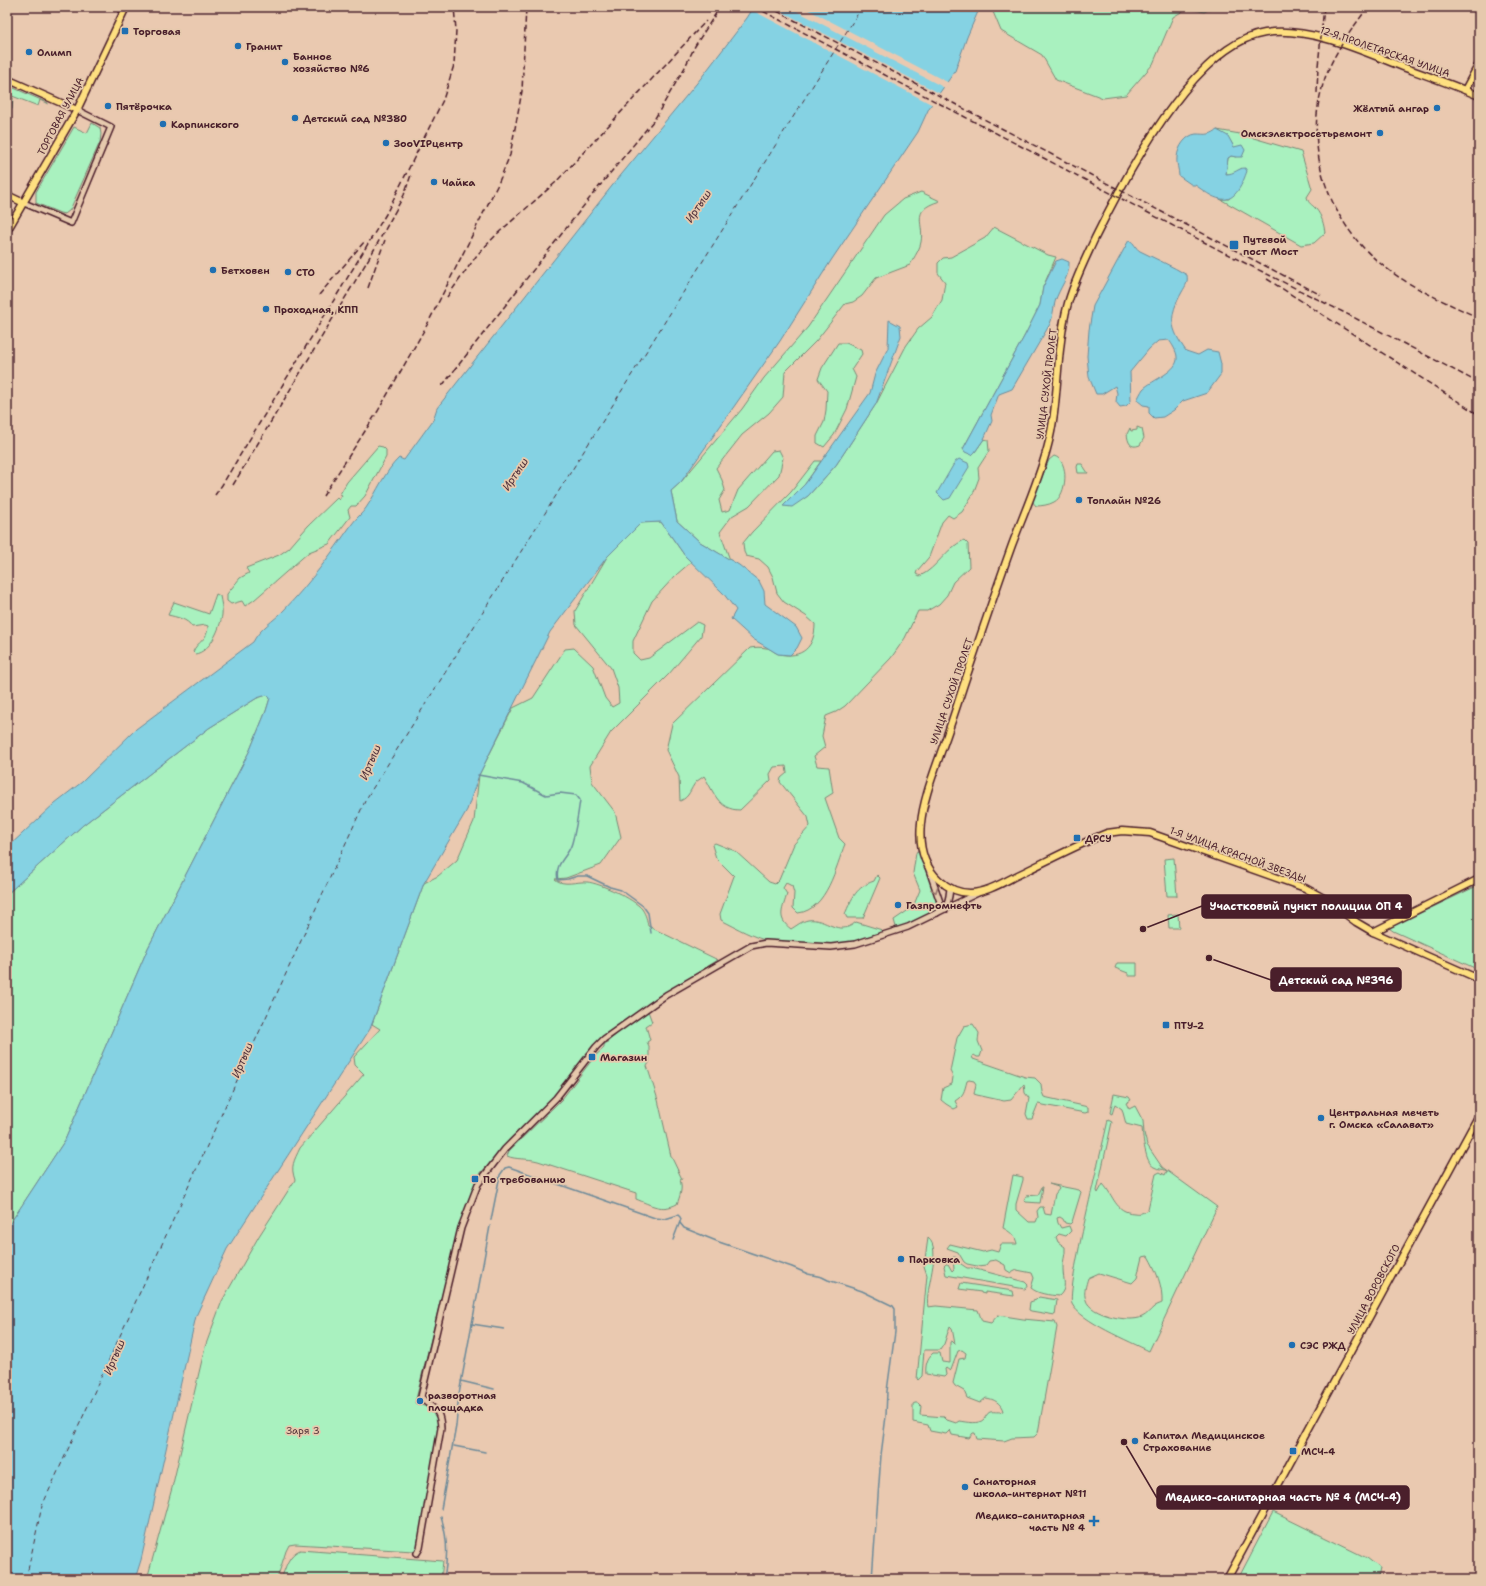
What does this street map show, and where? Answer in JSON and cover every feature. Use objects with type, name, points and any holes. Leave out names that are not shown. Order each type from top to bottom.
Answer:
[{"type":"main road","name":"ТОРГОВАЯ УЛИЦА","points":[[7,231],[76,110],[126,7]]},
{"type":"main road","name":"12-Я ПРОЛЕТАРСКАЯ УЛИЦА","points":[[1283,32],[1326,39],[1479,96]]},
{"type":"main road","name":"УЛИЦА СУХОЙ ПРОЛЕТ","points":[[927,864],[921,844],[920,834],[923,808],[1002,573],[1047,449],[1053,421],[1066,311],[1072,291],[1113,202],[1159,126],[1186,90],[1211,63],[1236,44],[1260,34],[1283,32]]},
{"type":"main road","points":[[1465,90],[1479,64]]},
{"type":"main road","points":[[7,79],[76,110]]},
{"type":"main road","points":[[7,195],[24,203]]},
{"type":"main road","name":"1-Я УЛИЦА КРАСНОЙ ЗВЕЗДЫ","points":[[979,892],[1107,834],[1122,830],[1150,833],[1305,888],[1327,900],[1356,922],[1373,932],[1479,979]]},
{"type":"main road","points":[[927,864],[934,874],[950,888],[965,893],[979,892]]},
{"type":"main road","points":[[1373,932],[1479,879]]},
{"type":"main road","name":"УЛИЦА ВОРОВСКОГО","points":[[1227,1579],[1479,1115]]},
{"type":"street","points":[[24,203],[71,223],[111,127],[76,110]]},
{"type":"street","points":[[927,864],[940,902],[940,909],[935,914]]},
{"type":"street","points":[[946,909],[950,888]]},
{"type":"street","points":[[418,1553],[441,1428],[440,1414],[436,1409],[425,1403],[421,1397],[465,1214],[478,1184],[492,1164],[551,1104],[604,1039],[666,995],[751,946],[761,944],[816,947],[843,946],[892,933],[946,909],[979,892]]},
{"type":"green space","points":[[991,7],[1214,7],[1204,12],[1188,8],[1173,17],[1153,64],[1126,95],[1103,98],[1056,80],[1042,55],[1001,31]]},
{"type":"green space","points":[[7,85],[48,103],[48,104],[40,100],[38,106],[7,94]]},
{"type":"green space","points":[[7,96],[13,98],[12,109],[7,112]]},
{"type":"green space","points":[[92,123],[100,128],[100,142],[70,210],[65,214],[60,213],[36,203],[36,192],[74,127],[87,133]]},
{"type":"green space","points":[[1217,130],[1240,134],[1301,152],[1312,189],[1307,197],[1309,203],[1320,215],[1325,233],[1314,243],[1301,245],[1220,199],[1229,199],[1242,168],[1233,174],[1226,174],[1228,158],[1231,156],[1236,157],[1234,148],[1230,141],[1225,135]]},
{"type":"green space","points":[[921,192],[940,201],[924,209],[921,214],[920,219],[922,238],[917,253],[910,265],[876,278],[862,296],[853,302],[845,304],[816,341],[785,372],[783,397],[769,413],[742,435],[716,468],[725,490],[719,500],[722,512],[730,510],[738,490],[772,451],[779,450],[783,458],[779,475],[749,506],[732,516],[720,532],[730,560],[700,542],[677,521],[671,491],[681,482],[742,409],[764,378],[808,327],[884,215],[903,199]]},
{"type":"green space","points":[[994,227],[1048,255],[1056,257],[1043,287],[1040,305],[963,449],[975,452],[984,439],[988,440],[989,451],[978,468],[979,478],[973,494],[962,512],[953,518],[948,515],[942,522],[929,557],[916,574],[920,576],[926,573],[952,548],[964,540],[968,544],[969,567],[953,582],[947,595],[939,604],[927,611],[918,611],[905,638],[891,658],[845,706],[826,716],[822,736],[825,747],[814,756],[817,766],[829,767],[833,793],[825,798],[839,838],[845,844],[829,886],[816,904],[808,910],[798,913],[793,908],[794,893],[792,886],[786,883],[783,888],[787,894],[782,917],[786,925],[791,929],[804,921],[814,920],[821,921],[838,928],[850,926],[856,922],[882,930],[873,936],[850,943],[795,945],[765,940],[721,920],[720,914],[734,876],[716,858],[712,845],[715,843],[735,851],[769,882],[775,884],[779,880],[794,844],[810,826],[808,817],[780,782],[781,778],[787,773],[786,766],[774,767],[770,774],[771,780],[740,810],[726,807],[714,794],[704,776],[696,782],[690,793],[680,801],[679,777],[666,750],[672,724],[750,648],[768,648],[777,653],[794,655],[806,650],[810,645],[813,639],[815,624],[806,616],[784,602],[777,593],[773,577],[768,567],[759,559],[746,556],[743,543],[791,492],[815,461],[821,461],[805,484],[784,506],[808,496],[836,465],[876,404],[906,346],[918,329],[932,317],[942,300],[945,282],[938,273],[938,263],[943,258],[951,257],[985,238]]},
{"type":"green space","points":[[838,343],[846,343],[861,350],[862,354],[852,369],[856,377],[847,409],[834,435],[824,447],[817,443],[817,436],[824,422],[827,391],[818,379],[822,368]]},
{"type":"green space","points":[[1137,427],[1142,429],[1144,438],[1140,445],[1134,446],[1130,444],[1127,434],[1130,428],[1131,431],[1137,430]]},
{"type":"green space","points":[[378,446],[383,447],[386,450],[386,457],[365,496],[356,506],[351,506],[348,510],[350,517],[329,544],[309,552],[254,600],[245,606],[242,601],[231,604],[227,601],[227,594],[240,578],[249,573],[246,568],[279,555],[289,548],[308,526],[337,498],[339,500],[342,495],[340,494],[347,482]]},
{"type":"green space","points":[[1054,456],[1063,464],[1065,478],[1062,493],[1052,503],[1036,506],[1032,501],[1033,498],[1049,460]]},
{"type":"green space","points":[[1078,464],[1082,464],[1088,473],[1078,473]]},
{"type":"green space","name":"Заря 3","points":[[661,522],[691,562],[676,575],[652,601],[633,641],[633,653],[640,660],[649,658],[697,622],[703,625],[701,636],[669,674],[611,732],[590,766],[592,782],[615,812],[621,837],[601,865],[566,878],[555,879],[562,883],[593,883],[616,892],[632,901],[642,909],[648,926],[718,960],[681,983],[598,1042],[556,1095],[514,1136],[478,1176],[460,1223],[415,1403],[434,1410],[440,1429],[417,1548],[414,1551],[295,1544],[289,1545],[277,1579],[147,1579],[172,1488],[205,1347],[222,1301],[259,1236],[295,1180],[293,1171],[294,1160],[300,1148],[364,1074],[355,1065],[354,1057],[380,1029],[372,1024],[424,883],[438,876],[457,860],[474,821],[479,775],[513,708],[533,698],[565,649],[574,648],[593,666],[605,698],[612,707],[619,703],[618,688],[611,668],[576,625],[575,611],[607,557],[641,523]]},
{"type":"green space","points":[[216,594],[220,596],[222,608],[222,615],[217,633],[205,649],[195,654],[193,652],[206,635],[208,626],[192,627],[185,620],[168,615],[174,602],[209,614]]},
{"type":"green space","points":[[267,695],[270,698],[266,711],[250,750],[148,948],[65,1140],[7,1228],[7,894],[83,825],[209,728],[257,698]]},
{"type":"green space","points":[[917,851],[920,852],[939,906],[936,912],[901,928],[896,927],[894,920],[913,907],[920,890],[913,873]]},
{"type":"green space","points":[[1174,858],[1177,896],[1167,896],[1164,859]]},
{"type":"green space","points":[[877,875],[880,878],[863,918],[847,918],[845,914],[855,894],[863,886],[874,881]]},
{"type":"green space","points":[[1479,885],[1479,970],[1389,928]]},
{"type":"green space","points":[[1178,914],[1179,928],[1169,928],[1168,915]]},
{"type":"green space","points":[[1117,963],[1137,963],[1137,976],[1128,976],[1128,973],[1115,968]]},
{"type":"green space","points":[[648,1011],[652,1022],[646,1026],[650,1040],[647,1042],[649,1046],[649,1063],[647,1066],[658,1100],[671,1156],[682,1179],[680,1180],[681,1189],[677,1204],[661,1208],[656,1207],[636,1199],[636,1193],[538,1161],[507,1156],[509,1151],[562,1099],[595,1056],[604,1048],[604,1045],[628,1024]]},
{"type":"green space","points":[[973,1024],[979,1033],[978,1041],[982,1051],[980,1057],[974,1055],[972,1056],[973,1059],[1025,1077],[1035,1078],[1041,1084],[1044,1097],[1088,1107],[1088,1112],[1085,1113],[1038,1104],[1032,1119],[1028,1119],[1026,1114],[1029,1098],[1025,1093],[1024,1084],[1011,1100],[1004,1101],[974,1094],[976,1084],[974,1081],[969,1080],[967,1081],[962,1095],[955,1101],[958,1107],[954,1109],[946,1104],[941,1100],[943,1088],[952,1084],[953,1077],[950,1071],[957,1038],[964,1026]]},
{"type":"green space","points":[[1114,1094],[1129,1097],[1131,1100],[1126,1103],[1129,1109],[1135,1106],[1143,1121],[1147,1145],[1162,1167],[1217,1207],[1149,1351],[1095,1324],[1077,1311],[1072,1304],[1074,1273],[1079,1246],[1108,1120],[1112,1122],[1097,1191],[1098,1193],[1103,1184],[1119,1207],[1123,1210],[1142,1213],[1148,1209],[1156,1174],[1160,1172],[1165,1175],[1167,1171],[1154,1167],[1148,1160],[1142,1128],[1126,1124],[1122,1109],[1115,1104],[1112,1114],[1110,1113]],"holes":[[[1148,1256],[1160,1284],[1162,1303],[1155,1306],[1142,1317],[1136,1319],[1120,1318],[1102,1314],[1089,1305],[1085,1295],[1088,1278],[1099,1273],[1132,1283],[1137,1278],[1142,1257]]]},
{"type":"green space","points":[[1013,1175],[1023,1177],[1016,1204],[1016,1210],[1029,1222],[1036,1222],[1038,1217],[1037,1211],[1040,1207],[1043,1207],[1045,1214],[1051,1215],[1055,1194],[1059,1189],[1058,1187],[1049,1184],[1079,1190],[1081,1192],[1072,1222],[1070,1224],[1065,1223],[1060,1217],[1057,1218],[1061,1228],[1069,1226],[1071,1231],[1066,1236],[1059,1234],[1056,1237],[1058,1242],[1065,1247],[1063,1266],[1064,1287],[1059,1296],[1040,1293],[1031,1288],[1034,1278],[1032,1273],[1017,1270],[1011,1273],[1006,1270],[1005,1265],[996,1260],[989,1261],[986,1265],[977,1266],[967,1264],[958,1252],[947,1248],[950,1244],[983,1252],[991,1250],[998,1252],[1001,1244],[1017,1244],[1014,1236],[1003,1228]]},
{"type":"green space","points":[[1042,1187],[1040,1203],[1026,1202],[1024,1200],[1026,1196],[1038,1195]]},
{"type":"green space","points":[[928,1238],[932,1243],[934,1260],[928,1291],[928,1307],[936,1306],[978,1310],[982,1321],[991,1323],[998,1315],[1055,1322],[1057,1327],[1038,1433],[1034,1437],[1012,1438],[1004,1441],[977,1439],[975,1433],[973,1433],[969,1438],[952,1435],[950,1430],[946,1434],[930,1431],[928,1425],[913,1422],[913,1404],[915,1403],[918,1403],[921,1406],[920,1415],[944,1417],[947,1420],[956,1423],[959,1421],[972,1423],[979,1422],[982,1421],[990,1412],[1003,1411],[1001,1406],[994,1400],[986,1398],[980,1403],[967,1398],[964,1391],[955,1386],[953,1383],[959,1359],[965,1358],[966,1353],[962,1350],[958,1351],[951,1370],[945,1369],[946,1375],[944,1377],[926,1374],[927,1362],[933,1353],[940,1353],[942,1362],[950,1363],[950,1342],[952,1341],[955,1344],[952,1328],[950,1326],[944,1344],[940,1350],[924,1350],[922,1376],[918,1380],[917,1379],[927,1275],[924,1266]]},
{"type":"green space","points":[[953,1257],[956,1257],[958,1262],[967,1268],[1025,1282],[1028,1285],[1025,1289],[946,1275],[944,1266],[946,1264],[948,1264],[952,1271],[954,1269]]},
{"type":"green space","points":[[961,1283],[1013,1291],[1014,1296],[985,1292],[985,1294],[981,1292],[959,1289]]},
{"type":"green space","points":[[1039,1297],[1057,1300],[1055,1315],[1029,1310],[1030,1302]]},
{"type":"green space","points":[[1273,1512],[1367,1558],[1380,1568],[1378,1579],[1238,1579]]},
{"type":"green space","points":[[300,1550],[443,1561],[441,1579],[281,1579],[290,1558]]},
{"type":"water","name":"Иртыш","points":[[754,7],[980,7],[955,71],[929,108],[918,132],[832,259],[780,341],[681,482],[671,491],[677,521],[700,542],[739,565],[759,581],[764,591],[765,604],[796,627],[802,638],[797,648],[790,655],[778,654],[753,639],[731,619],[736,610],[723,593],[685,556],[661,522],[641,523],[607,557],[550,632],[479,775],[467,810],[424,883],[370,1029],[227,1249],[196,1316],[141,1560],[135,1579],[7,1579],[7,1228],[65,1140],[148,948],[250,750],[270,698],[267,695],[257,698],[209,728],[83,825],[7,894],[7,848],[55,803],[82,782],[136,729],[253,642],[259,633],[294,600],[370,502],[389,469],[399,458],[404,460],[433,420],[437,408],[612,186],[701,78]]},
{"type":"water","points":[[1217,130],[1228,136],[1234,147],[1242,145],[1245,150],[1242,157],[1231,156],[1228,158],[1226,174],[1243,168],[1247,171],[1235,194],[1226,199],[1214,197],[1179,176],[1177,164],[1179,149],[1186,139],[1192,135],[1209,134]]},
{"type":"water","points":[[1129,240],[1140,251],[1187,275],[1186,284],[1174,309],[1174,329],[1186,351],[1198,355],[1207,350],[1218,352],[1221,364],[1221,374],[1207,393],[1183,401],[1174,410],[1163,417],[1154,418],[1149,413],[1149,406],[1143,405],[1137,400],[1143,389],[1174,367],[1177,357],[1169,340],[1158,341],[1149,349],[1130,372],[1131,401],[1126,406],[1120,407],[1116,402],[1117,393],[1115,386],[1102,394],[1096,394],[1089,377],[1087,356],[1093,306]]},
{"type":"water","points":[[1062,259],[1069,262],[1068,273],[1055,302],[1050,324],[1012,389],[999,394],[991,415],[992,421],[984,439],[972,455],[965,452],[963,449],[1040,305],[1043,287],[1056,261]]},
{"type":"water","points":[[889,320],[900,326],[901,336],[876,404],[836,465],[808,496],[792,507],[783,506],[805,484],[870,393],[875,374],[888,348]]},
{"type":"water","points":[[959,459],[968,463],[969,467],[950,498],[944,500],[937,493],[955,462]]},
{"type":"pier","points":[[751,7],[773,7],[941,94],[933,105],[750,9]]},
{"type":"pier","points":[[789,7],[803,7],[949,83],[945,88]]},
{"type":"waterway","points":[[478,775],[523,783],[546,795],[560,793],[576,795],[580,800],[575,832],[570,848],[558,869],[558,880],[578,876],[587,876],[610,887],[621,890],[643,906],[648,913],[651,933]]},
{"type":"waterway","points":[[491,1220],[500,1175],[505,1168],[509,1167],[655,1218],[665,1219],[678,1215],[681,1219],[673,1240]]},
{"type":"waterway","points":[[680,1223],[684,1228],[719,1242],[808,1274],[822,1277],[862,1291],[893,1306],[895,1309],[895,1332],[887,1391],[886,1416],[881,1455],[872,1579]]},
{"type":"waterway","points":[[441,1509],[456,1426],[459,1394],[490,1226]]},
{"type":"waterway","points":[[472,1324],[504,1329]]},
{"type":"waterway","points":[[461,1381],[494,1389]]},
{"type":"waterway","points":[[454,1446],[485,1452]]},
{"type":"waterway","points":[[441,1517],[447,1548],[444,1579]]},
{"type":"ferry route","points":[[26,1579],[42,1506],[366,799],[862,7]]},
{"type":"railway","points":[[215,495],[386,214],[443,100],[454,65],[456,30],[454,7]]},
{"type":"railway","points":[[323,496],[378,411],[427,325],[498,184],[510,155],[522,91],[526,7]]},
{"type":"railway","points":[[442,386],[593,194],[654,120],[684,69],[695,46],[720,7]]},
{"type":"railway","points":[[755,7],[1225,253],[1351,316],[1479,383]]},
{"type":"railway","points":[[769,7],[1321,295]]},
{"type":"railway","points":[[1317,93],[1324,7]]},
{"type":"railway","points":[[1368,7],[1335,55],[1322,88],[1317,112],[1316,137],[1319,161],[1326,185],[1335,207],[1348,228],[1363,247],[1381,264],[1392,273],[1416,287],[1479,318]]},
{"type":"railway","points":[[447,297],[477,255],[497,234],[555,183],[706,21]]},
{"type":"railway","points":[[233,485],[375,248],[404,195],[411,175]]},
{"type":"railway","points":[[368,288],[386,237]]},
{"type":"railway","points":[[319,295],[364,242]]},
{"type":"railway","points":[[1267,279],[1479,415]]},
{"type":"place","name":"Торговая","points":[[125,31]]},
{"type":"place","name":"Гранит","points":[[238,46]]},
{"type":"place","name":"Олимп","points":[[29,52]]},
{"type":"place","name":"Банное хозяйство №6","points":[[285,62]]},
{"type":"place","name":"Пятёрочка","points":[[108,106]]},
{"type":"place","name":"Жёлтый ангар","points":[[1437,108]]},
{"type":"place","name":"Детский сад №380","points":[[295,118]]},
{"type":"place","name":"Карпинского","points":[[163,124]]},
{"type":"place","name":"Омскэлектросетьремонт","points":[[1380,133]]},
{"type":"place","name":"ЗооVIPцентр","points":[[386,143]]},
{"type":"place","name":"Чайка","points":[[434,182]]},
{"type":"place","name":"Путевой пост Мост","points":[[1234,245]]},
{"type":"place","name":"Бетховен","points":[[213,270]]},
{"type":"place","name":"СТО","points":[[288,272]]},
{"type":"place","name":"Проходная, КПП","points":[[266,309]]},
{"type":"place","name":"Топлайн №26","points":[[1079,500]]},
{"type":"place","name":"ДРСУ","points":[[1077,838]]},
{"type":"place","name":"Газпромнефть","points":[[898,905]]},
{"type":"place","name":"Участковый пункт полиции ОП 4","points":[[1143,929]]},
{"type":"place","name":"Детский сад №396","points":[[1209,958]]},
{"type":"place","name":"ПТУ-2","points":[[1166,1025]]},
{"type":"place","name":"Магазин","points":[[592,1057]]},
{"type":"place","name":"Центральная мечеть г. Омска «Салават»","points":[[1321,1118]]},
{"type":"place","name":"По требованию","points":[[475,1179]]},
{"type":"place","name":"Парковка","points":[[901,1259]]},
{"type":"place","name":"СЭС РЖД","points":[[1292,1345]]},
{"type":"place","name":"разворотная площадка","points":[[420,1401]]},
{"type":"place","name":"Капитал Медицинское Страхование","points":[[1135,1441]]},
{"type":"place","name":"Медико-санитарная часть № 4 (МСЧ-4)","points":[[1124,1442]]},
{"type":"place","name":"МСЧ-4","points":[[1293,1451]]},
{"type":"place","name":"Санаторная школа-интернат №11","points":[[965,1487]]},
{"type":"place","name":"Медико-санитарная часть № 4","points":[[1094,1521]]}]
